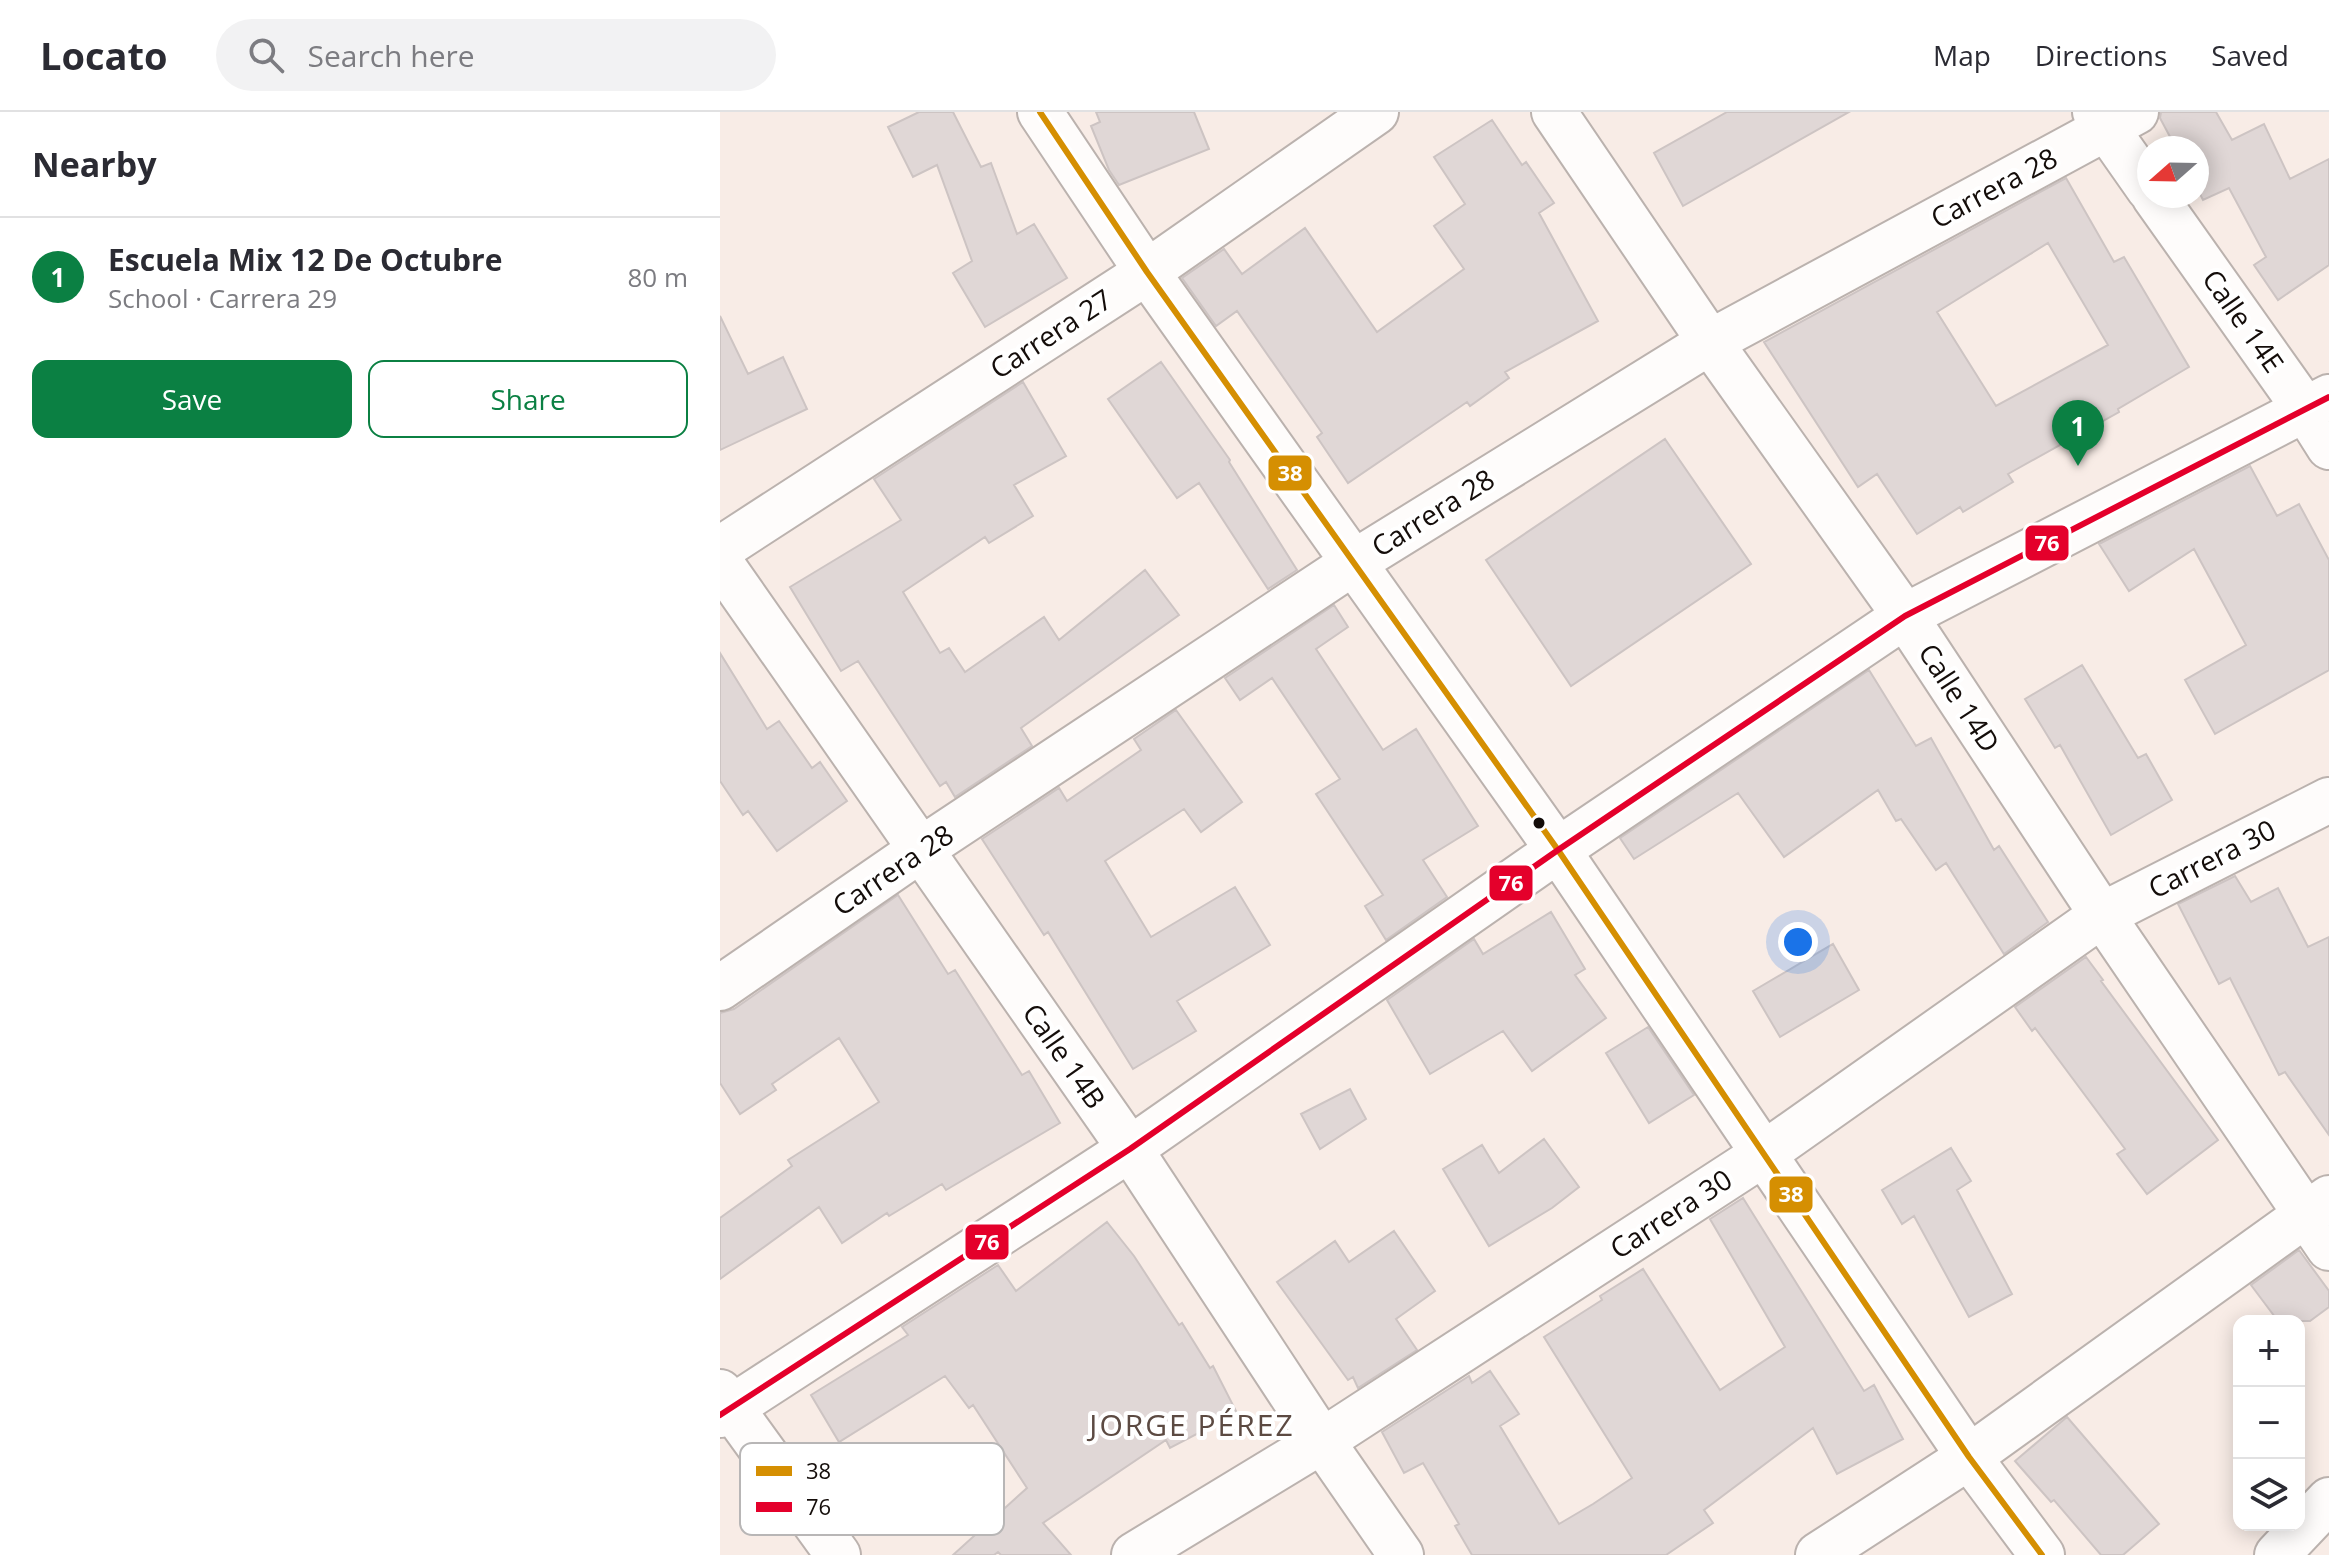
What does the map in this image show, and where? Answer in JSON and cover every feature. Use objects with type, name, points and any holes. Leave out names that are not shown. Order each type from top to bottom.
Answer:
[{"type":"street","points":[[1040,112],[1147,272],[1558,850],[1969,1457],[2042,1555]]},
{"type":"street","name":"Carrera 27","points":[[720,549],[1147,272],[1376,112]]},
{"type":"street","name":"Calle 14D","points":[[1554,112],[1710,342],[1905,616],[2102,915],[2321,1220]]},
{"type":"street","points":[[2112,117],[2137,166]]},
{"type":"street","name":"Carrera 28","points":[[720,988],[920,850],[1353,563],[1710,342],[2112,117]]},
{"type":"street","name":"Calle 14E","points":[[2163,208],[2317,403],[2329,447]]},
{"type":"street","points":[[753,1443],[724,1404],[1130,1149],[1558,850],[1905,616],[2317,403]]},
{"type":"street","name":"Calle 14B","points":[[720,562],[1130,1149],[1322,1441],[1401,1555]]},
{"type":"street","name":"Carrera 30","points":[[1134,1555],[1322,1441],[1765,1153],[2102,915],[2329,800]]},
{"type":"street","points":[[1818,1555],[2321,1220]]},
{"type":"street","points":[[2277,1555],[2329,1500]]},
{"type":"street","points":[[823,1535],[838,1555]]},
{"type":"building","points":[[919,112],[953,112],[981,167],[991,163],[1017,234],[1034,224],[1067,278],[985,327],[953,273],[972,261],[937,165],[913,177],[888,127]]},
{"type":"building","points":[[1096,112],[1194,112],[1209,149],[1119,185],[1109,170],[1091,126],[1100,122]]},
{"type":"building","points":[[1727,112],[1849,112],[1683,206],[1654,153]]},
{"type":"building","points":[[2161,112],[2216,112],[2232,140],[2264,124],[2290,179],[2329,159],[2329,265],[2278,300],[2254,265],[2266,257],[2229,188],[2209,197],[2209,136],[2170,136],[2160,118]]},
{"type":"building","points":[[1492,120],[1522,165],[1526,162],[1554,203],[1539,213],[1598,321],[1505,372],[1509,378],[1470,406],[1467,402],[1348,483],[1317,437],[1322,433],[1237,311],[1216,326],[1182,278],[1224,249],[1242,274],[1305,228],[1377,332],[1464,269],[1434,226],[1465,204],[1434,157]]},
{"type":"building","points":[[2066,178],[2114,262],[2124,257],[2189,367],[2118,409],[2119,412],[2008,474],[2013,482],[1963,512],[1960,507],[1917,534],[1877,474],[1858,487],[1764,342]],"holes":[[[2048,243],[2108,345],[1996,406],[1937,312]]]},
{"type":"building","points":[[720,316],[748,374],[783,357],[807,409],[720,450]]},
{"type":"building","points":[[1161,362],[1230,460],[1297,570],[1268,589],[1199,483],[1177,498],[1108,399]]},
{"type":"building","points":[[1023,382],[1066,456],[1014,485],[1033,516],[989,543],[985,537],[903,592],[940,653],[949,648],[965,672],[1044,617],[1059,640],[1145,570],[1179,615],[1021,728],[1032,746],[955,797],[946,782],[940,786],[858,661],[841,671],[790,587],[901,520],[874,479]]},
{"type":"building","points":[[1665,439],[1751,564],[1571,686],[1486,560]]},
{"type":"building","points":[[2250,466],[2277,516],[2299,504],[2329,560],[2329,670],[2215,734],[2185,680],[2246,645],[2194,549],[2129,591],[2099,544]]},
{"type":"building","points":[[1334,605],[1348,627],[1316,649],[1383,750],[1416,729],[1478,826],[1423,860],[1447,897],[1386,940],[1365,906],[1383,895],[1316,794],[1340,779],[1272,678],[1240,700],[1225,678]]},
{"type":"building","points":[[720,653],[767,729],[779,721],[812,768],[820,762],[847,801],[777,851],[748,811],[743,815],[720,781]]},
{"type":"building","points":[[2082,665],[2138,758],[2146,754],[2172,800],[2111,835],[2060,745],[2055,748],[2025,699]]},
{"type":"building","points":[[1869,670],[1916,746],[1931,738],[1994,850],[1999,846],[2048,922],[2004,954],[1946,863],[1936,870],[1901,819],[1896,821],[1878,790],[1784,857],[1738,793],[1634,859],[1620,838]]},
{"type":"building","points":[[1176,710],[1242,802],[1201,832],[1184,809],[1105,861],[1151,937],[1235,887],[1270,945],[1177,1001],[1196,1031],[1133,1069],[1048,932],[1044,935],[982,839],[1059,788],[1067,801],[1141,750],[1134,739]]},
{"type":"building","points":[[2235,876],[2251,902],[2278,888],[2308,947],[2329,937],[2329,1135],[2285,1072],[2279,1075],[2230,978],[2219,984],[2178,904]]},
{"type":"building","points":[[898,895],[948,974],[955,970],[1022,1075],[1029,1071],[1060,1123],[946,1190],[942,1184],[889,1216],[887,1213],[842,1243],[819,1207],[720,1279],[720,1218],[792,1166],[788,1160],[879,1102],[839,1038],[772,1084],[776,1090],[740,1114],[720,1083],[720,1013],[734,1009]]},
{"type":"building","points":[[1551,912],[1585,969],[1575,975],[1606,1018],[1532,1071],[1503,1031],[1430,1074],[1387,1000],[1474,939],[1483,954]]},
{"type":"building","points":[[1833,944],[1859,990],[1780,1037],[1753,991]]},
{"type":"building","points":[[2086,957],[2218,1140],[2147,1194],[2117,1154],[2125,1149],[2035,1028],[2032,1031],[2015,1007]]},
{"type":"building","points":[[1648,1027],[1694,1095],[1649,1123],[1606,1053]]},
{"type":"building","points":[[1350,1089],[1366,1119],[1320,1149],[1301,1114]]},
{"type":"building","points":[[1544,1139],[1579,1187],[1552,1208],[1489,1246],[1443,1169],[1482,1145],[1499,1173]]},
{"type":"building","points":[[1951,1148],[1971,1181],[1957,1190],[2012,1294],[1969,1317],[1914,1216],[1902,1224],[1882,1190]]},
{"type":"building","points":[[1743,1198],[1864,1391],[1874,1385],[1903,1439],[1837,1474],[1813,1428],[1704,1510],[1713,1523],[1666,1555],[1472,1555],[1455,1526],[1459,1524],[1423,1463],[1404,1473],[1382,1432],[1469,1376],[1472,1383],[1490,1371],[1519,1414],[1500,1426],[1559,1524],[1593,1504],[1632,1478],[1544,1337],[1643,1269],[1720,1390],[1785,1347],[1710,1219]]},
{"type":"building","points":[[1107,1222],[1134,1256],[1179,1325],[1182,1323],[1210,1368],[1213,1366],[1237,1413],[1170,1448],[1166,1440],[1043,1523],[1071,1555],[1001,1555],[998,1552],[994,1555],[953,1555],[975,1535],[1004,1535],[1004,1509],[1027,1488],[1004,1453],[1004,1443],[998,1443],[973,1405],[969,1408],[945,1376],[839,1442],[811,1395],[908,1335],[902,1327],[998,1265],[1016,1291]]},
{"type":"building","points":[[1394,1231],[1435,1291],[1396,1319],[1417,1350],[1358,1388],[1353,1377],[1348,1380],[1277,1282],[1335,1241],[1349,1262]]},
{"type":"building","points":[[2299,1250],[2329,1291],[2329,1307],[2310,1321],[2305,1321],[2305,1315],[2274,1315],[2251,1285]]},
{"type":"building","points":[[2067,1417],[2159,1524],[2123,1555],[2101,1555],[2054,1500],[2051,1502],[2015,1461]]},
{"type":"transit line","name":"38","points":[[1040,112],[1147,272],[1558,850],[1969,1457],[2042,1555]]},
{"type":"transit line","name":"76","points":[[720,1415],[1130,1149],[1558,850],[1905,616],[2329,397]]},
{"type":"place","name":"Escuela Mix 12 De Octubre","points":[[2078,466]]},
{"type":"district","name":"JORGE PÉREZ","points":[[1192,1426]]}]
